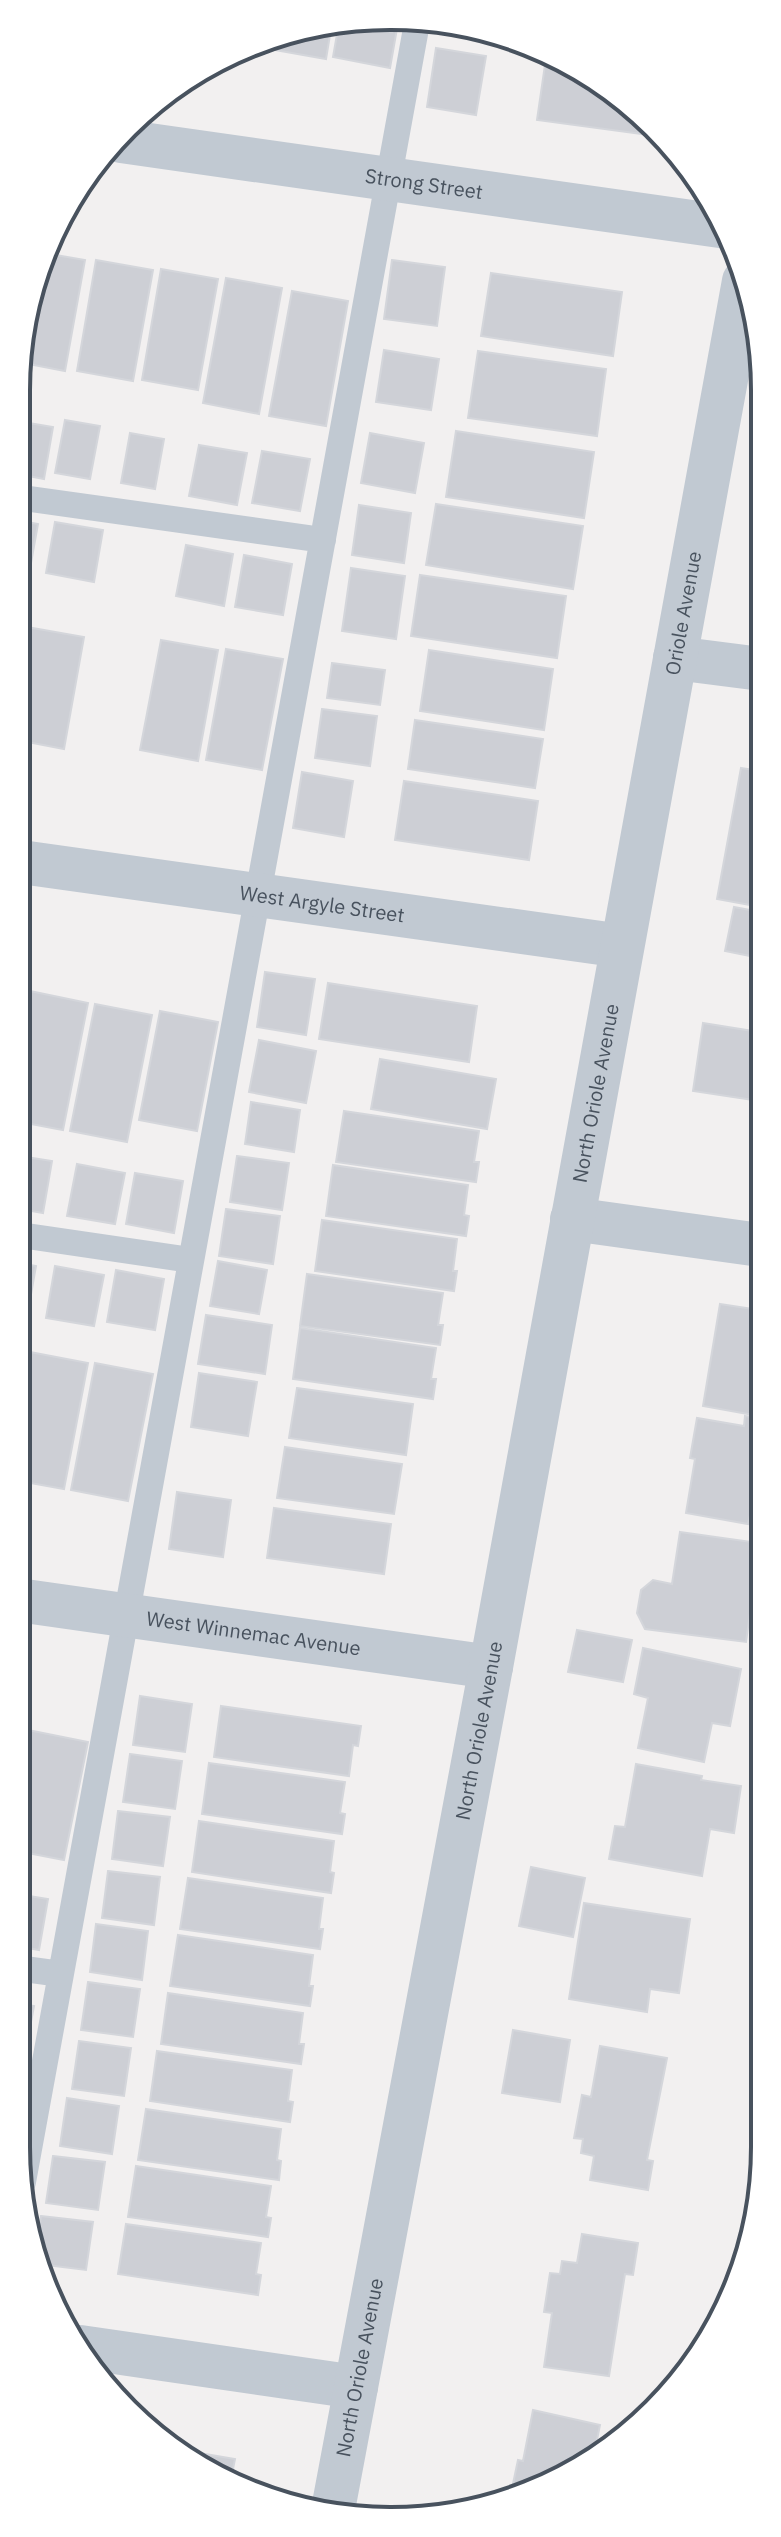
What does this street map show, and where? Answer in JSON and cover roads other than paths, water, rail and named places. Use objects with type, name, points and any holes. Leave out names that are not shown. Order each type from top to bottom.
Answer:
[{"type":"street","name":"Strong Street","points":[[130,142],[711,225]]},
{"type":"street","name":"Oriole Avenue","points":[[622,946],[740,302]]},
{"type":"street","points":[[675,658],[751,668]]},
{"type":"street","name":"West Argyle Street","points":[[30,863],[622,946]]},
{"type":"street","name":"North Oriole Avenue","points":[[334,2502],[622,946]]},
{"type":"street","points":[[572,1219],[751,1244]]},
{"type":"street","name":"West Winnemac Avenue","points":[[30,1602],[491,1667]]},
{"type":"street","points":[[92,2349],[356,2387]]},
{"type":"lane","points":[[30,2144],[416,31]]},
{"type":"lane","points":[[30,499],[323,540]]},
{"type":"lane","points":[[30,1236],[191,1260]]},
{"type":"lane","points":[[30,1970],[61,1974]]}]
